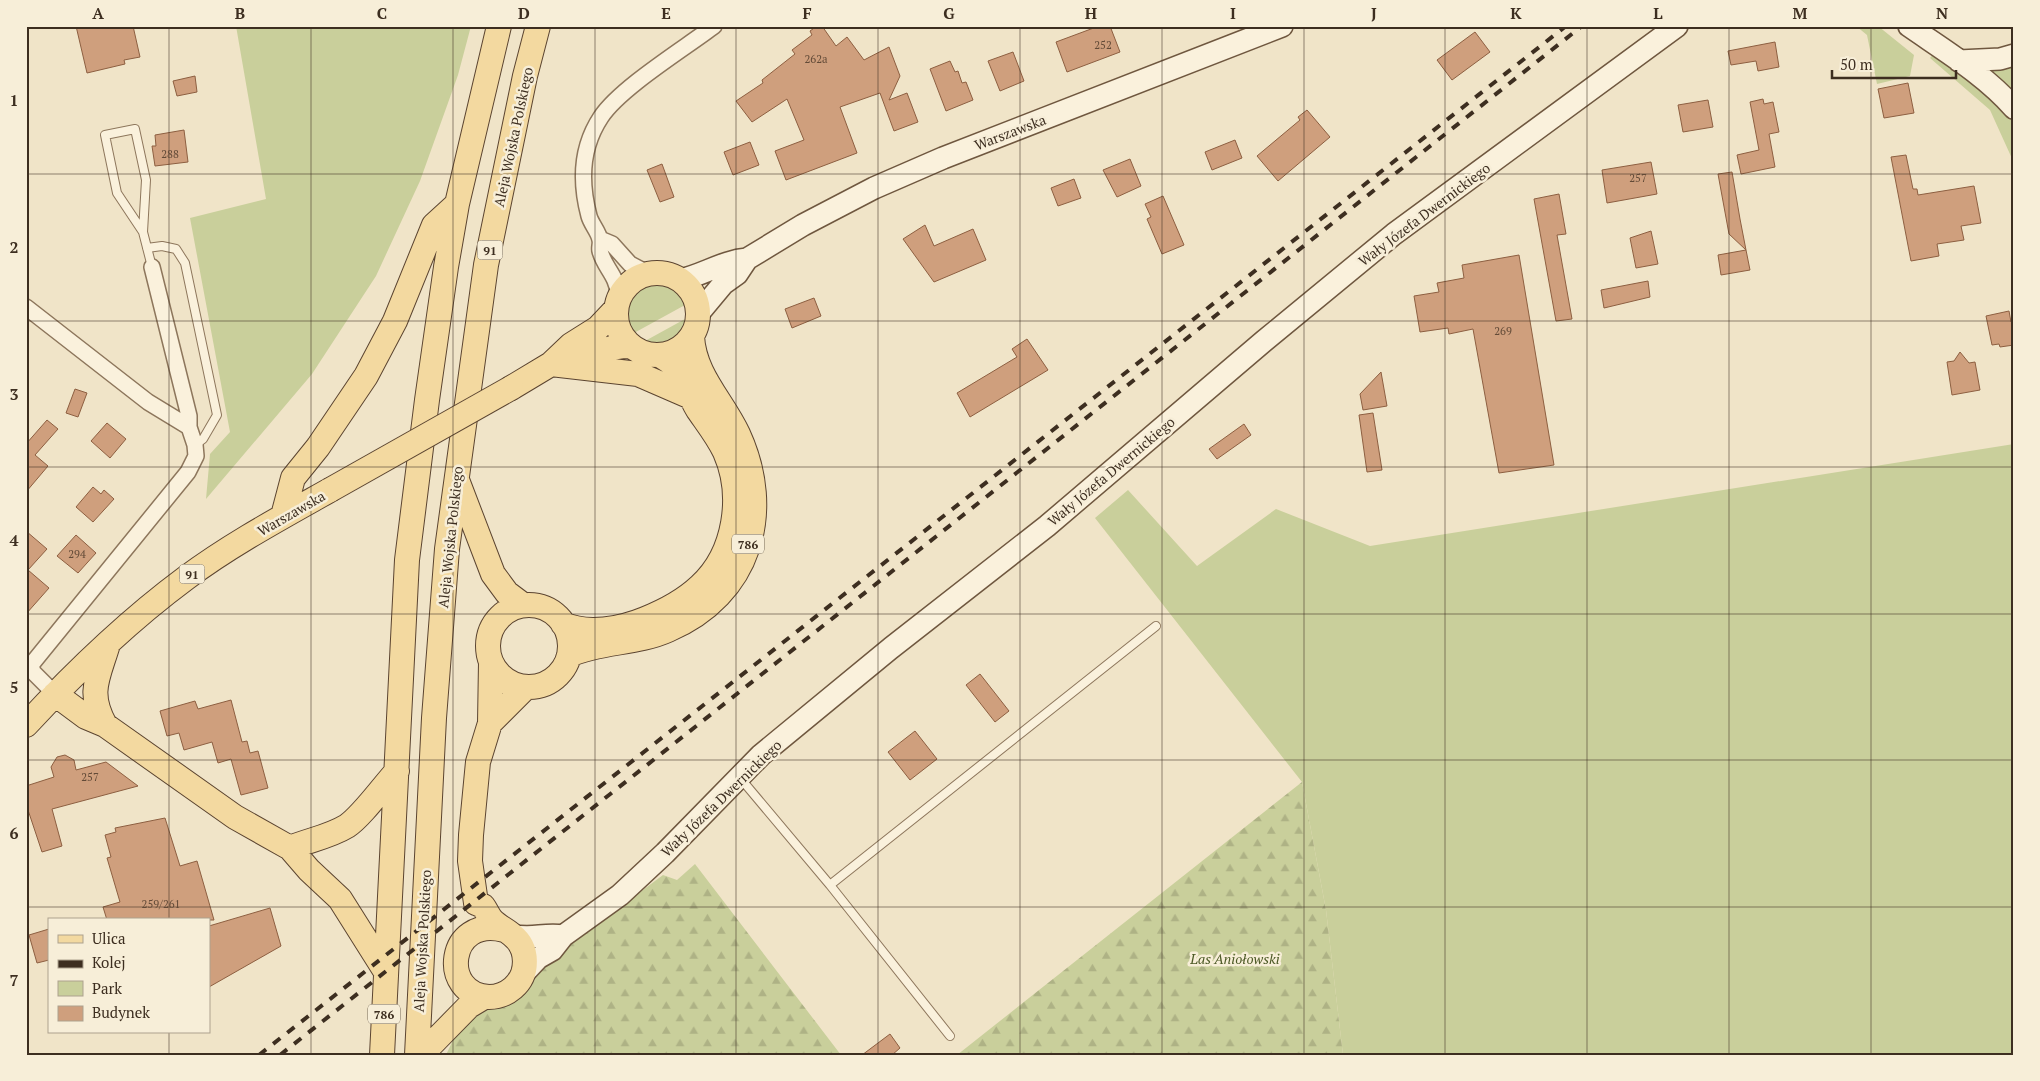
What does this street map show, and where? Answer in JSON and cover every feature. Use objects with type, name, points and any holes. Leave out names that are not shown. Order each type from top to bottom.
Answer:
[{"type":"main road","points":[[386,972],[407,560],[427,400],[458,204],[499,26]]},
{"type":"main road","name":"Aleja Wojska Polskiego","points":[[417,1055],[434,718],[447,548],[486,265],[538,26]]},
{"type":"main road","points":[[283,516],[293,478],[318,447],[366,376],[395,321],[434,225],[458,204]]},
{"type":"main road","points":[[649,274],[660,273],[680,280],[690,289],[696,301],[695,325],[684,346],[660,356]]},
{"type":"main road","name":"91","points":[[617,303],[626,286],[637,278],[649,274]]},
{"type":"main road","points":[[563,624],[574,629],[594,630],[637,622],[664,611],[685,599],[702,584],[717,565],[728,544],[734,519],[733,476],[724,451],[690,397],[686,377],[674,364],[660,356],[644,354],[630,346],[619,330],[617,303]]},
{"type":"main road","name":"Warszawska","points":[[562,364],[571,346],[598,328],[617,303]]},
{"type":"main road","name":"786","points":[[569,654],[595,646],[640,639],[667,631],[688,620],[722,594],[739,568],[748,547],[754,511],[754,479],[746,451],[736,430],[704,379],[694,358],[695,325]]},
{"type":"main road","name":"Warszawska","points":[[26,725],[54,694],[129,623],[187,576],[283,516],[511,388],[562,364],[619,346],[630,346]]},
{"type":"main road","points":[[562,364],[638,374],[690,397]]},
{"type":"main road","points":[[456,476],[493,574],[507,594],[523,605]]},
{"type":"main road","points":[[476,903],[470,861],[471,835],[478,762],[490,722],[491,662],[488,651],[492,628],[508,610],[523,605],[539,606],[548,610],[563,624],[568,633],[569,654],[558,675],[549,682],[526,687],[490,722]]},
{"type":"main road","points":[[105,725],[96,709],[94,690],[109,642]]},
{"type":"main road","points":[[491,662],[505,679],[526,687]]},
{"type":"main road","points":[[54,694],[86,717],[105,725],[235,817],[290,848],[309,870],[340,899],[386,972]]},
{"type":"main road","points":[[290,848],[311,839],[328,836],[349,825],[397,771]]},
{"type":"main road","points":[[476,903],[483,906],[490,918],[508,932],[522,948],[525,965],[520,981],[508,992],[492,997],[484,997],[468,989],[458,975],[455,966],[458,949],[468,935],[485,927],[508,932]]},
{"type":"main road","points":[[468,935],[470,908],[476,903]]},
{"type":"main road","name":"786","points":[[382,1055],[386,972]]},
{"type":"main road","points":[[421,1055],[469,1006],[484,997]]},
{"type":"street","points":[[617,303],[618,283],[600,251],[600,239],[590,218],[582,175],[589,143],[601,117],[616,101],[714,26]]},
{"type":"street","name":"Wały Józefa Dwernickiego","points":[[523,974],[538,958],[552,950],[563,936],[620,895],[761,755],[892,648],[1047,526],[1264,340],[1394,234],[1677,26]]},
{"type":"street","points":[[1909,26],[1959,61],[2005,98],[2014,108]]},
{"type":"street","name":"Warszawska","points":[[695,325],[723,284],[737,274],[747,259],[807,223],[874,188],[1279,27]]},
{"type":"street","points":[[1959,61],[2014,55]]},
{"type":"street","points":[[600,239],[612,244],[630,264],[649,274]]},
{"type":"street","name":"Warszawska","points":[[680,280],[708,271],[731,260],[747,259]]},
{"type":"street","points":[[54,694],[33,672],[31,665],[188,472],[196,456],[195,445],[189,427],[189,416],[152,267]]},
{"type":"street","points":[[26,306],[148,402],[189,427]]},
{"type":"street","points":[[508,932],[527,938],[546,934],[563,936]]},
{"type":"lane","points":[[143,232],[117,193],[105,135],[135,128],[146,180],[143,232],[152,267]]},
{"type":"lane","points":[[147,248],[162,246],[176,249],[185,263],[218,415],[204,439],[195,445]]},
{"type":"lane","points":[[830,885],[1156,626]]},
{"type":"lane","points":[[740,777],[830,885],[950,1036]]},
{"type":"green space","points":[[236,26],[471,26],[458,75],[420,181],[376,276],[312,374],[206,499],[210,454],[230,432],[190,218],[266,199]]},
{"type":"green space","points":[[1856,26],[1878,26],[1914,55],[1910,76],[1877,84],[1867,35]]},
{"type":"green space","points":[[1934,53],[1989,96],[2013,122],[2014,163],[1990,110],[1930,58]]},
{"type":"green space","points":[[2014,64],[2014,96],[1981,67]]},
{"type":"green space","points":[[649,285],[661,285],[675,291],[685,305],[634,333],[628,319],[629,305],[636,294]]},
{"type":"green space","points":[[685,319],[680,332],[665,342],[645,341]]},
{"type":"green space","points":[[2014,444],[2014,1055],[1343,1055],[1326,910],[1302,782],[1095,518],[1128,490],[1197,566],[1276,509],[1370,546]]},
{"type":"green space","name":"Las Aniołowski","points":[[1302,782],[1326,910],[1343,1055],[957,1055]]},
{"type":"green space","points":[[695,864],[841,1055],[446,1055],[459,1027],[663,875],[677,880]]},
{"type":"building","points":[[76,26],[133,26],[140,57],[124,60],[125,64],[87,73]]},
{"type":"building","points":[[817,26],[822,26],[836,46],[847,37],[864,60],[889,47],[900,76],[889,100],[907,93],[918,122],[894,131],[880,93],[840,107],[857,153],[786,180],[775,151],[804,140],[787,99],[752,122],[736,101],[763,83],[762,80],[795,54],[792,50],[812,35],[810,31]]},
{"type":"building","points":[[1099,26],[1110,26],[1120,52],[1067,72],[1056,42]]},
{"type":"building","points":[[1475,32],[1490,52],[1452,80],[1437,60]]},
{"type":"building","points":[[1775,42],[1779,67],[1758,71],[1756,61],[1731,65],[1728,51]]},
{"type":"building","points":[[1013,52],[1024,81],[1000,91],[988,61]]},
{"type":"building","points":[[950,61],[955,72],[958,71],[962,83],[966,82],[973,100],[946,111],[930,69]]},
{"type":"building","points":[[195,76],[197,92],[177,96],[173,81]]},
{"type":"building","points":[[1908,83],[1914,113],[1884,118],[1878,89]]},
{"type":"building","points":[[1763,99],[1764,104],[1773,102],[1779,132],[1769,134],[1775,167],[1741,174],[1737,155],[1759,150],[1750,102]]},
{"type":"building","points":[[1708,100],[1713,127],[1683,132],[1678,105]]},
{"type":"building","points":[[1307,110],[1330,137],[1278,181],[1257,156],[1300,120],[1298,117]]},
{"type":"building","points":[[184,130],[188,162],[155,166],[152,146],[156,146],[155,135]]},
{"type":"building","points":[[1235,140],[1242,158],[1212,170],[1205,152]]},
{"type":"building","points":[[750,142],[759,165],[733,175],[724,152]]},
{"type":"building","points":[[1906,155],[1913,189],[1917,189],[1918,195],[1974,186],[1981,223],[1961,226],[1964,240],[1937,244],[1939,256],[1911,261],[1891,157]]},
{"type":"building","points":[[1130,159],[1141,186],[1117,197],[1103,170]]},
{"type":"building","points":[[1651,162],[1657,194],[1607,203],[1602,170]]},
{"type":"building","points":[[662,164],[674,197],[660,202],[647,170]]},
{"type":"building","points":[[1732,172],[1746,250],[1729,234],[1718,174]]},
{"type":"building","points":[[1074,179],[1081,198],[1058,206],[1051,188]]},
{"type":"building","points":[[1559,194],[1566,234],[1557,235],[1572,319],[1556,321],[1534,199]]},
{"type":"building","points":[[1163,196],[1184,245],[1162,254],[1147,219],[1151,217],[1145,204]]},
{"type":"building","points":[[925,225],[934,246],[973,229],[986,260],[934,282],[903,239]]},
{"type":"building","points":[[1651,231],[1658,264],[1636,268],[1630,238]]},
{"type":"building","points":[[1746,250],[1750,270],[1721,275],[1718,255]]},
{"type":"building","points":[[1519,255],[1554,465],[1499,473],[1473,329],[1449,334],[1448,328],[1420,332],[1414,296],[1439,292],[1437,283],[1464,278],[1462,265]]},
{"type":"building","points":[[1648,281],[1650,297],[1604,308],[1601,290]]},
{"type":"building","points":[[814,298],[821,316],[792,328],[785,309]]},
{"type":"building","points":[[2009,311],[2011,322],[2014,321],[2014,345],[2000,347],[1999,344],[1992,345],[1986,316]]},
{"type":"building","points":[[1027,339],[1048,370],[970,417],[957,393],[1017,357],[1012,349]]},
{"type":"building","points":[[1960,352],[1969,363],[1975,362],[1980,390],[1952,395],[1947,362],[1954,361]]},
{"type":"building","points":[[1381,372],[1387,406],[1363,410],[1360,394]]},
{"type":"building","points":[[75,389],[87,393],[78,417],[66,413]]},
{"type":"building","points":[[1373,413],[1382,470],[1367,472],[1359,415]]},
{"type":"building","points":[[47,420],[58,429],[35,455],[48,466],[26,492],[26,444]]},
{"type":"building","points":[[107,423],[126,439],[110,458],[91,441]]},
{"type":"building","points":[[1244,424],[1251,435],[1217,459],[1209,449]]},
{"type":"building","points":[[93,487],[101,494],[104,490],[114,499],[93,522],[76,507]]},
{"type":"building","points":[[26,531],[47,549],[28,570],[49,588],[26,614]]},
{"type":"building","points":[[76,535],[96,553],[78,573],[57,556]]},
{"type":"building","points":[[980,674],[1009,711],[995,722],[966,685]]},
{"type":"building","points":[[231,700],[242,742],[247,741],[250,753],[258,751],[268,788],[241,795],[231,759],[218,763],[212,742],[184,750],[179,733],[167,736],[160,711],[195,701],[198,709]]},
{"type":"building","points":[[915,731],[937,759],[910,780],[888,752]]},
{"type":"building","points":[[65,755],[74,760],[76,770],[106,762],[138,786],[52,809],[62,846],[42,852],[26,804],[26,786],[54,777],[51,767],[57,757]]},
{"type":"building","points":[[165,818],[180,866],[197,861],[214,920],[210,920],[210,918],[106,918],[103,907],[120,902],[107,858],[111,857],[105,835],[116,832],[115,828]]},
{"type":"building","points":[[270,908],[281,946],[210,986],[210,926]]},
{"type":"building","points":[[48,929],[48,960],[37,963],[29,935]]},
{"type":"building","points":[[890,1034],[900,1048],[892,1055],[862,1055]]},
{"type":"railway","points":[[259,1055],[1566,26]]},
{"type":"railway","points":[[280,1055],[1582,26]]}]
